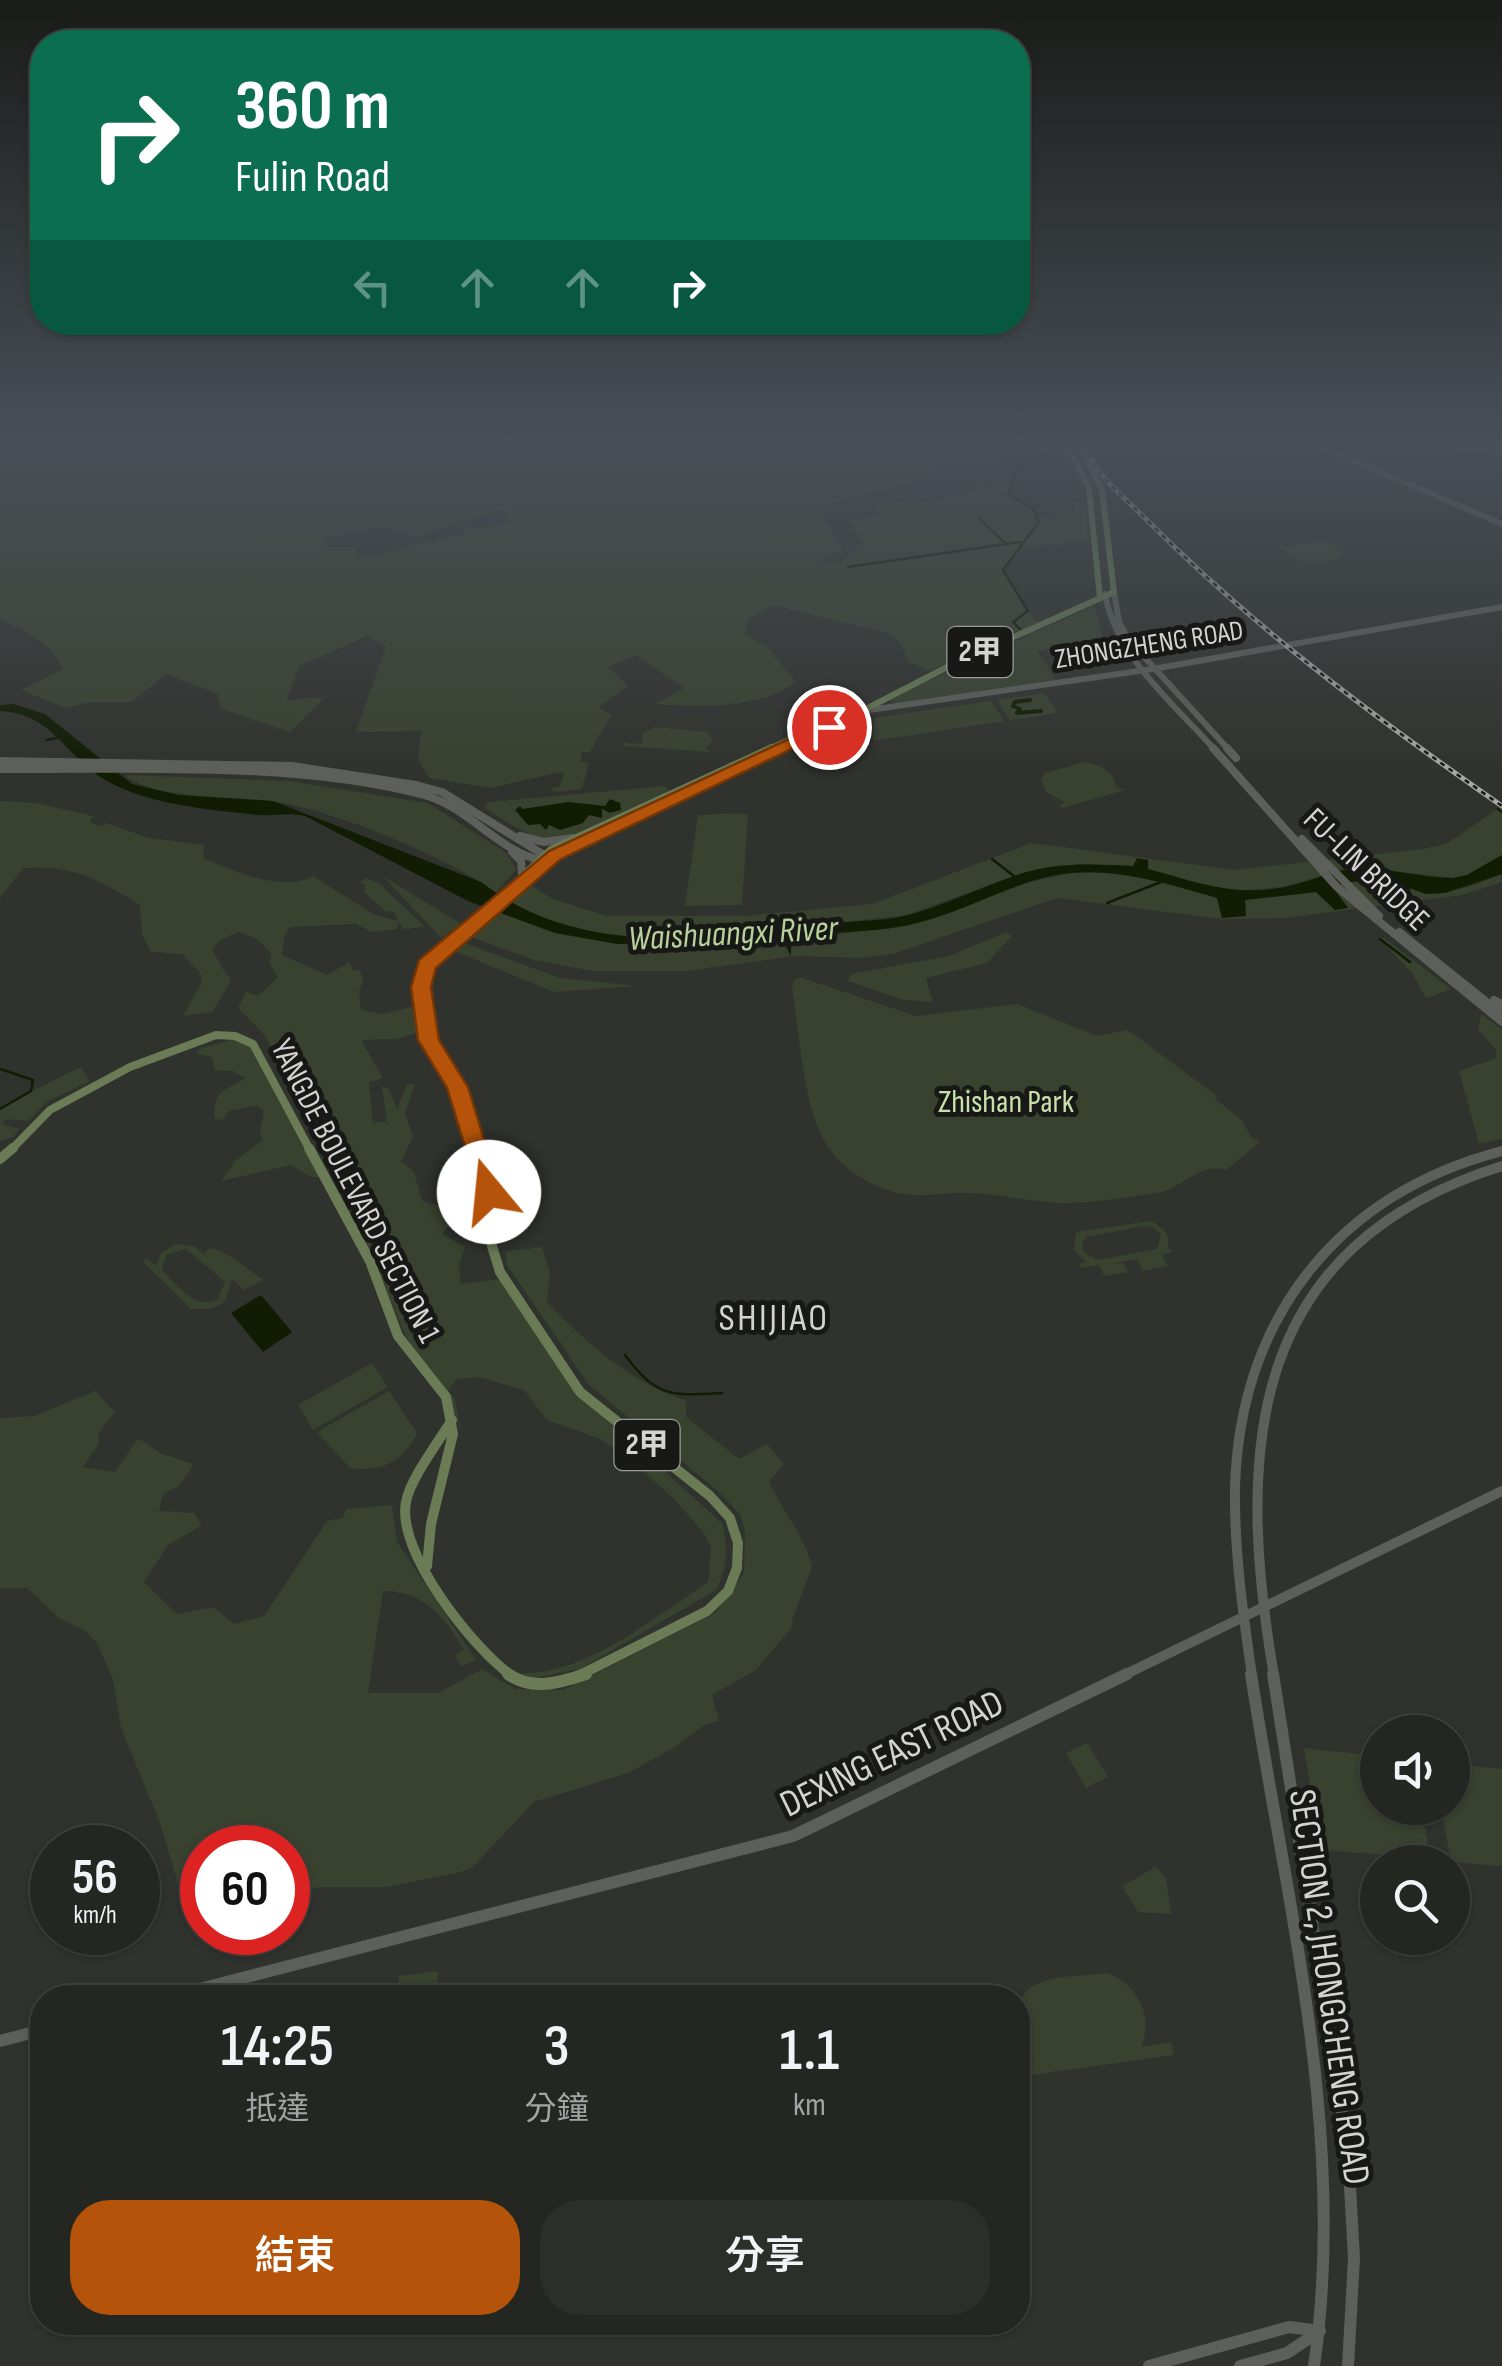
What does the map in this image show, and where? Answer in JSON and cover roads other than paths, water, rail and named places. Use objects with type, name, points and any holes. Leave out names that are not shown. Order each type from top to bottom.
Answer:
[{"type":"main road","points":[[1102,555],[1109,634],[1147,672]]},
{"type":"main road","points":[[1106,555],[1107,594],[1147,672]]},
{"type":"main road","name":"2甲","points":[[542,859],[863,713],[876,701],[1107,594]]},
{"type":"main road","name":"ZHONGZHENG ROAD","points":[[863,713],[1147,672]]},
{"type":"main road","name":"FU-LIN BRIDGE","points":[[1147,672],[1234,764],[1337,887],[1478,999]]},
{"type":"main road","name":"2甲","points":[[452,1420],[406,1498],[402,1513],[409,1542],[455,1616],[491,1660],[521,1683],[554,1684],[585,1674],[708,1611],[728,1590],[737,1568],[738,1543],[730,1518],[710,1496],[580,1392],[494,1261],[489,1192],[458,1087],[426,1032],[422,978],[426,965],[542,859],[581,837],[843,715],[863,713]]},
{"type":"main road","points":[[0,765],[104,762],[292,766],[416,786],[442,792],[542,859]]},
{"type":"main road","points":[[0,765],[293,774],[429,796],[504,843],[542,859]]},
{"type":"main road","points":[[510,834],[544,842],[581,837]]},
{"type":"main road","points":[[504,843],[521,861],[521,878]]},
{"type":"main road","points":[[1478,999],[1502,1014]]},
{"type":"main road","points":[[1478,999],[1502,1022]]},
{"type":"main road","name":"YANGDE BOULEVARD SECTION 1","points":[[0,1159],[47,1112],[79,1092],[211,1037],[244,1037],[259,1051],[289,1117],[315,1154],[349,1219],[398,1336],[446,1397],[452,1420]]},
{"type":"main road","name":"SECTION 2, JHONGCHENG ROAD","points":[[1314,2366],[1326,2237],[1323,2140],[1243,1618],[1234,1522],[1236,1454],[1246,1391],[1274,1320],[1307,1270],[1357,1219],[1385,1199],[1435,1173],[1502,1151]]},
{"type":"main road","name":"SECTION 2, JHONGCHENG ROAD","points":[[1348,2366],[1356,2243],[1350,2147],[1264,1608],[1254,1498],[1261,1422],[1277,1363],[1310,1298],[1359,1242],[1387,1219],[1443,1187],[1502,1166]]},
{"type":"main road","points":[[427,1566],[430,1524],[450,1451],[452,1420]]},
{"type":"main road","points":[[1243,1618],[1502,1491]]},
{"type":"main road","points":[[0,2041],[30,2033]]},
{"type":"main road","points":[[1240,2366],[1287,2353],[1320,2331]]},
{"type":"street","name":"ZHONGZHENG ROAD","points":[[1147,672],[1502,609]]},
{"type":"street","points":[[1147,672],[1216,758]]},
{"type":"street","name":"DEXING EAST ROAD","points":[[216,1985],[793,1836],[1243,1618]]},
{"type":"street","points":[[1150,2366],[1289,2327],[1320,2331]]},
{"type":"waterway","points":[[848,567],[928,555]]},
{"type":"waterway","points":[[1014,555],[1003,570],[1028,611],[1013,622],[1020,629]]},
{"type":"waterway","points":[[1030,700],[1015,702],[1013,706],[1020,709],[1017,713],[1041,711]]},
{"type":"waterway","points":[[47,740],[60,737]]},
{"type":"waterway","points":[[1498,809],[1502,812]]},
{"type":"waterway","points":[[992,859],[1015,877]]},
{"type":"waterway","points":[[1107,903],[1161,882]]},
{"type":"waterway","points":[[1380,939],[1410,962]]},
{"type":"waterway","points":[[0,1069],[33,1080],[31,1091],[0,1109]]},
{"type":"waterway","points":[[625,1355],[647,1380],[667,1391],[722,1393]]},
{"type":"railway","points":[[1183,555],[1363,706],[1502,806]]},
{"type":"district","name":"SHIJIAO","points":[[774,1318]]},
{"type":"water label","name":"Waishuangxi River","points":[[733,934]]},
{"type":"park label","name":"Zhishan Park","points":[[1006,1102]]}]
